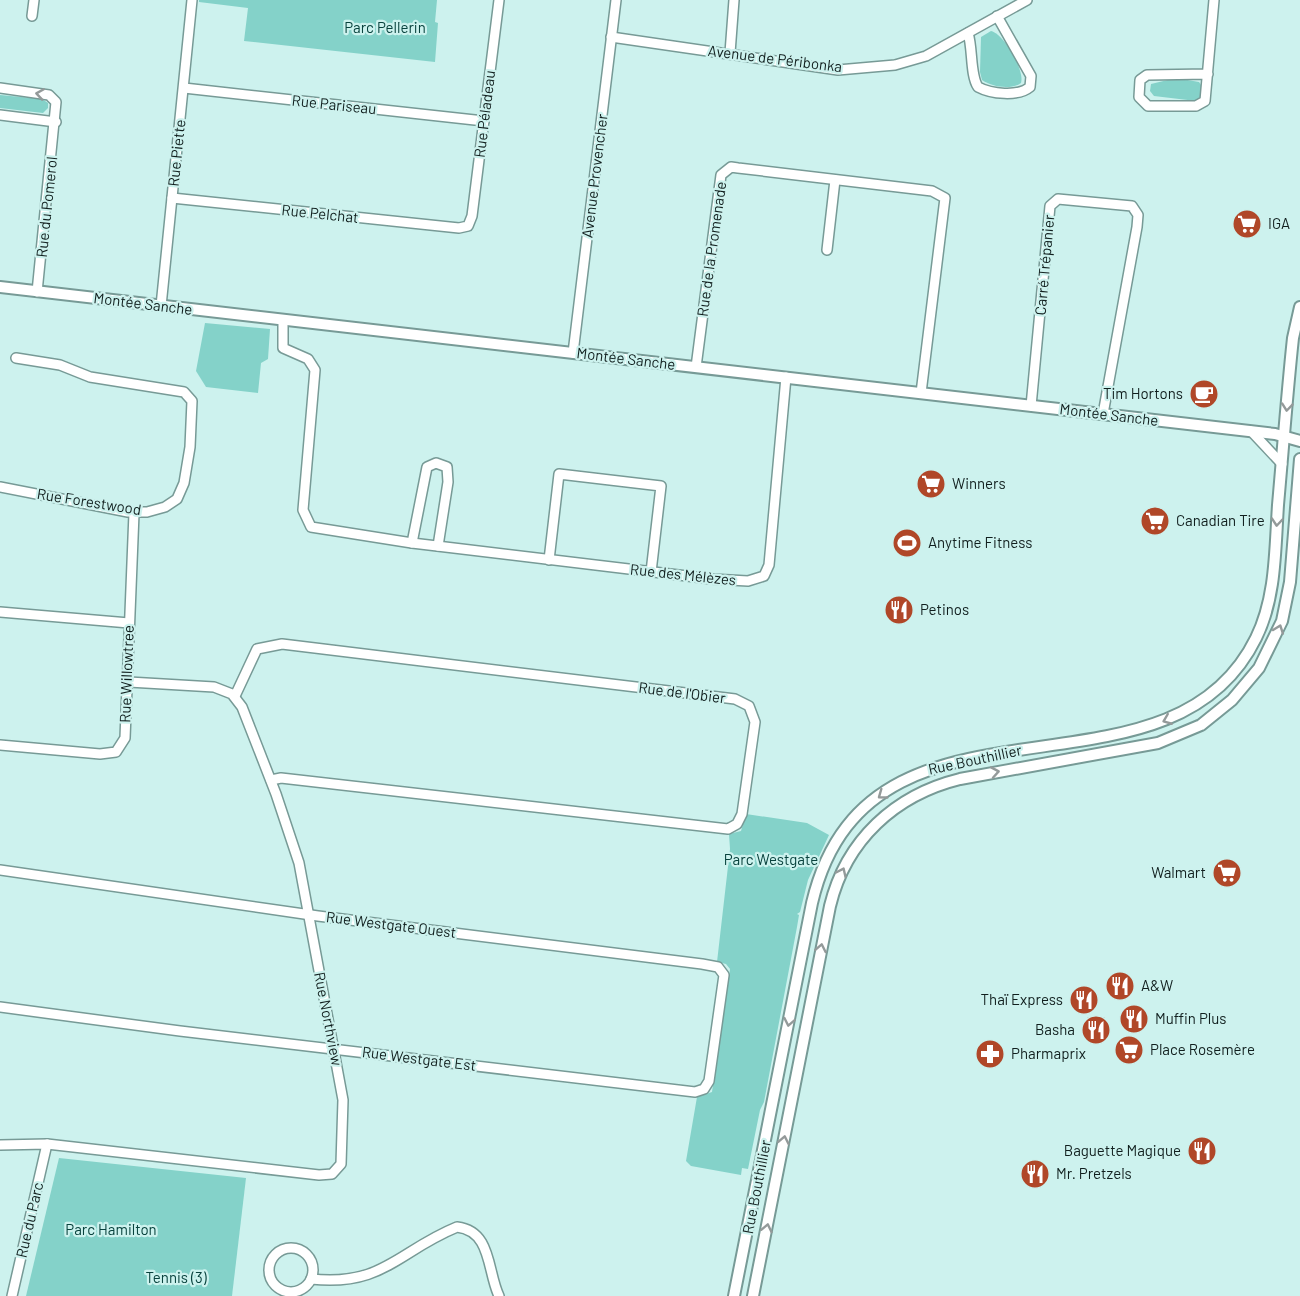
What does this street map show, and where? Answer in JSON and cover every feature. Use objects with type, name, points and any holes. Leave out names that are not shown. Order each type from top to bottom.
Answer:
[{"type":"street","points":[[32,16],[34,0]]},
{"type":"street","name":"Rue Piette","points":[[161,306],[192,0]]},
{"type":"street","name":"Rue Péladeau","points":[[468,226],[472,216],[499,0]]},
{"type":"street","name":"Avenue Provencher","points":[[573,353],[616,0]]},
{"type":"street","points":[[730,53],[734,0]]},
{"type":"street","name":"Avenue de Péribonka","points":[[611,37],[838,70],[895,65],[926,56],[997,16],[1015,2],[1027,0]]},
{"type":"street","points":[[1208,74],[1147,75],[1140,80],[1139,97],[1148,106],[1196,106],[1205,101],[1208,74],[1214,0]]},
{"type":"street","points":[[968,33],[972,46],[974,81],[978,87],[986,91],[1023,92],[1030,87],[1031,76],[997,16]]},
{"type":"street","name":"Rue du Pomerol","points":[[0,88],[52,96],[57,106],[37,291]]},
{"type":"street","name":"Rue Pariseau","points":[[184,88],[484,121]]},
{"type":"street","points":[[0,116],[56,122]]},
{"type":"street","name":"Rue de la Promenade","points":[[696,367],[721,176],[731,167],[932,191],[945,198],[921,393]]},
{"type":"street","points":[[827,250],[835,180]]},
{"type":"street","name":"Rue Pelchat","points":[[172,198],[459,228],[468,226]]},
{"type":"street","name":"Carré Trépanier","points":[[1031,406],[1050,206],[1058,199],[1132,206],[1138,215],[1137,227],[1103,414]]},
{"type":"street","name":"Montée Sanche","points":[[0,287],[1251,431],[1300,441]]},
{"type":"street","name":"Rue Bouthillier","points":[[734,1296],[814,897],[826,863],[838,839],[874,800],[899,783],[927,770],[962,760],[1152,726],[1187,711],[1215,692],[1232,676],[1247,655],[1267,610],[1273,570],[1293,338],[1300,307]]},
{"type":"street","name":"Rue des Mélèzes","points":[[283,320],[283,348],[308,359],[315,370],[303,510],[311,527],[412,543],[651,572],[748,581],[764,576],[769,565],[786,377]]},
{"type":"street","name":"Rue Forestwood","points":[[0,487],[134,513],[165,507],[174,502],[182,490],[191,429],[192,406],[189,396],[180,390],[90,377],[60,365],[16,358]]},
{"type":"street","points":[[1251,431],[1282,464]]},
{"type":"street","name":"Rue Bouthillier","points":[[753,1296],[830,906],[838,878],[852,853],[884,816],[930,788],[960,779],[1158,743],[1196,727],[1232,700],[1259,668],[1282,621],[1290,582],[1300,459]]},
{"type":"street","points":[[412,543],[427,467],[436,463],[447,467],[448,482],[438,546]]},
{"type":"street","points":[[549,560],[559,474],[661,486],[651,572]]},
{"type":"street","name":"Rue Willowtree","points":[[0,745],[100,754],[116,752],[125,738],[134,513]]},
{"type":"street","points":[[0,612],[129,623]]},
{"type":"street","name":"Rue de l'Obier","points":[[235,696],[257,649],[282,644],[735,699],[749,706],[754,722],[742,814],[736,824],[728,829],[281,778],[271,780]]},
{"type":"street","points":[[129,682],[208,686],[235,696]]},
{"type":"street","name":"Rue Northview","points":[[47,1144],[332,1174],[341,1164],[343,1100],[294,845],[271,780],[235,696]]},
{"type":"street","name":"Rue Westgate Ouest","points":[[0,870],[307,914],[713,966],[722,970],[724,975],[717,1029]]},
{"type":"street","name":"Rue Westgate Est","points":[[0,1007],[180,1031],[695,1092],[704,1089],[709,1083],[717,1029]]},
{"type":"street","points":[[0,1145],[47,1144]]},
{"type":"street","name":"Rue du Parc","points":[[12,1296],[47,1144]]},
{"type":"street","points":[[311,1279],[338,1282],[356,1280],[375,1274],[458,1227],[468,1228],[477,1234],[484,1245],[499,1296]]},
{"type":"street","points":[[286,1248],[301,1250],[311,1261],[311,1279],[301,1291],[293,1293],[281,1291],[270,1280],[268,1272],[271,1260],[286,1248]]},
{"type":"green space","name":"Parc Pellerin","points":[[199,0],[437,0],[435,62],[244,41],[248,8],[199,2]]},
{"type":"green space","points":[[991,31],[1002,39],[1012,53],[1020,70],[1021,83],[1002,87],[982,80],[980,72],[981,37]]},
{"type":"green space","points":[[1176,78],[1199,82],[1203,88],[1202,96],[1196,101],[1154,96],[1150,91],[1151,84]]},
{"type":"green space","points":[[0,95],[42,99],[48,103],[48,108],[43,113],[0,108]]},
{"type":"green space","points":[[205,323],[270,329],[268,359],[261,363],[258,393],[206,387],[196,371]]},
{"type":"green space","name":"Parc Westgate","points":[[746,814],[807,823],[829,835],[808,880],[800,912],[797,914],[799,915],[797,927],[764,1102],[760,1110],[748,1169],[742,1168],[741,1175],[691,1166],[686,1161],[697,1097],[712,1092],[730,969],[726,964],[717,962],[730,849],[729,834],[741,831]]},
{"type":"green space","name":"Parc Hamilton","points":[[59,1158],[246,1178],[232,1296],[26,1296]]},
{"type":"place","name":"IGA","points":[[1247,224]]},
{"type":"place","name":"Tim Hortons","points":[[1204,394]]},
{"type":"place","name":"Winners","points":[[931,484]]},
{"type":"place","name":"Canadian Tire","points":[[1155,521]]},
{"type":"place","name":"Anytime Fitness","points":[[907,543]]},
{"type":"place","name":"Petinos","points":[[899,610]]},
{"type":"place","name":"Walmart","points":[[1227,873]]},
{"type":"place","name":"A&W","points":[[1120,986]]},
{"type":"place","name":"Thaï Express","points":[[1084,1000]]},
{"type":"place","name":"Muffin Plus","points":[[1134,1019]]},
{"type":"place","name":"Basha","points":[[1096,1030]]},
{"type":"place","name":"Place Rosemère","points":[[1129,1050]]},
{"type":"place","name":"Pharmaprix","points":[[990,1054]]},
{"type":"place","name":"Baguette Magique","points":[[1202,1151]]},
{"type":"place","name":"Mr. Pretzels","points":[[1035,1174]]},
{"type":"park label","name":"Tennis (3)","points":[[176,1278]]}]
